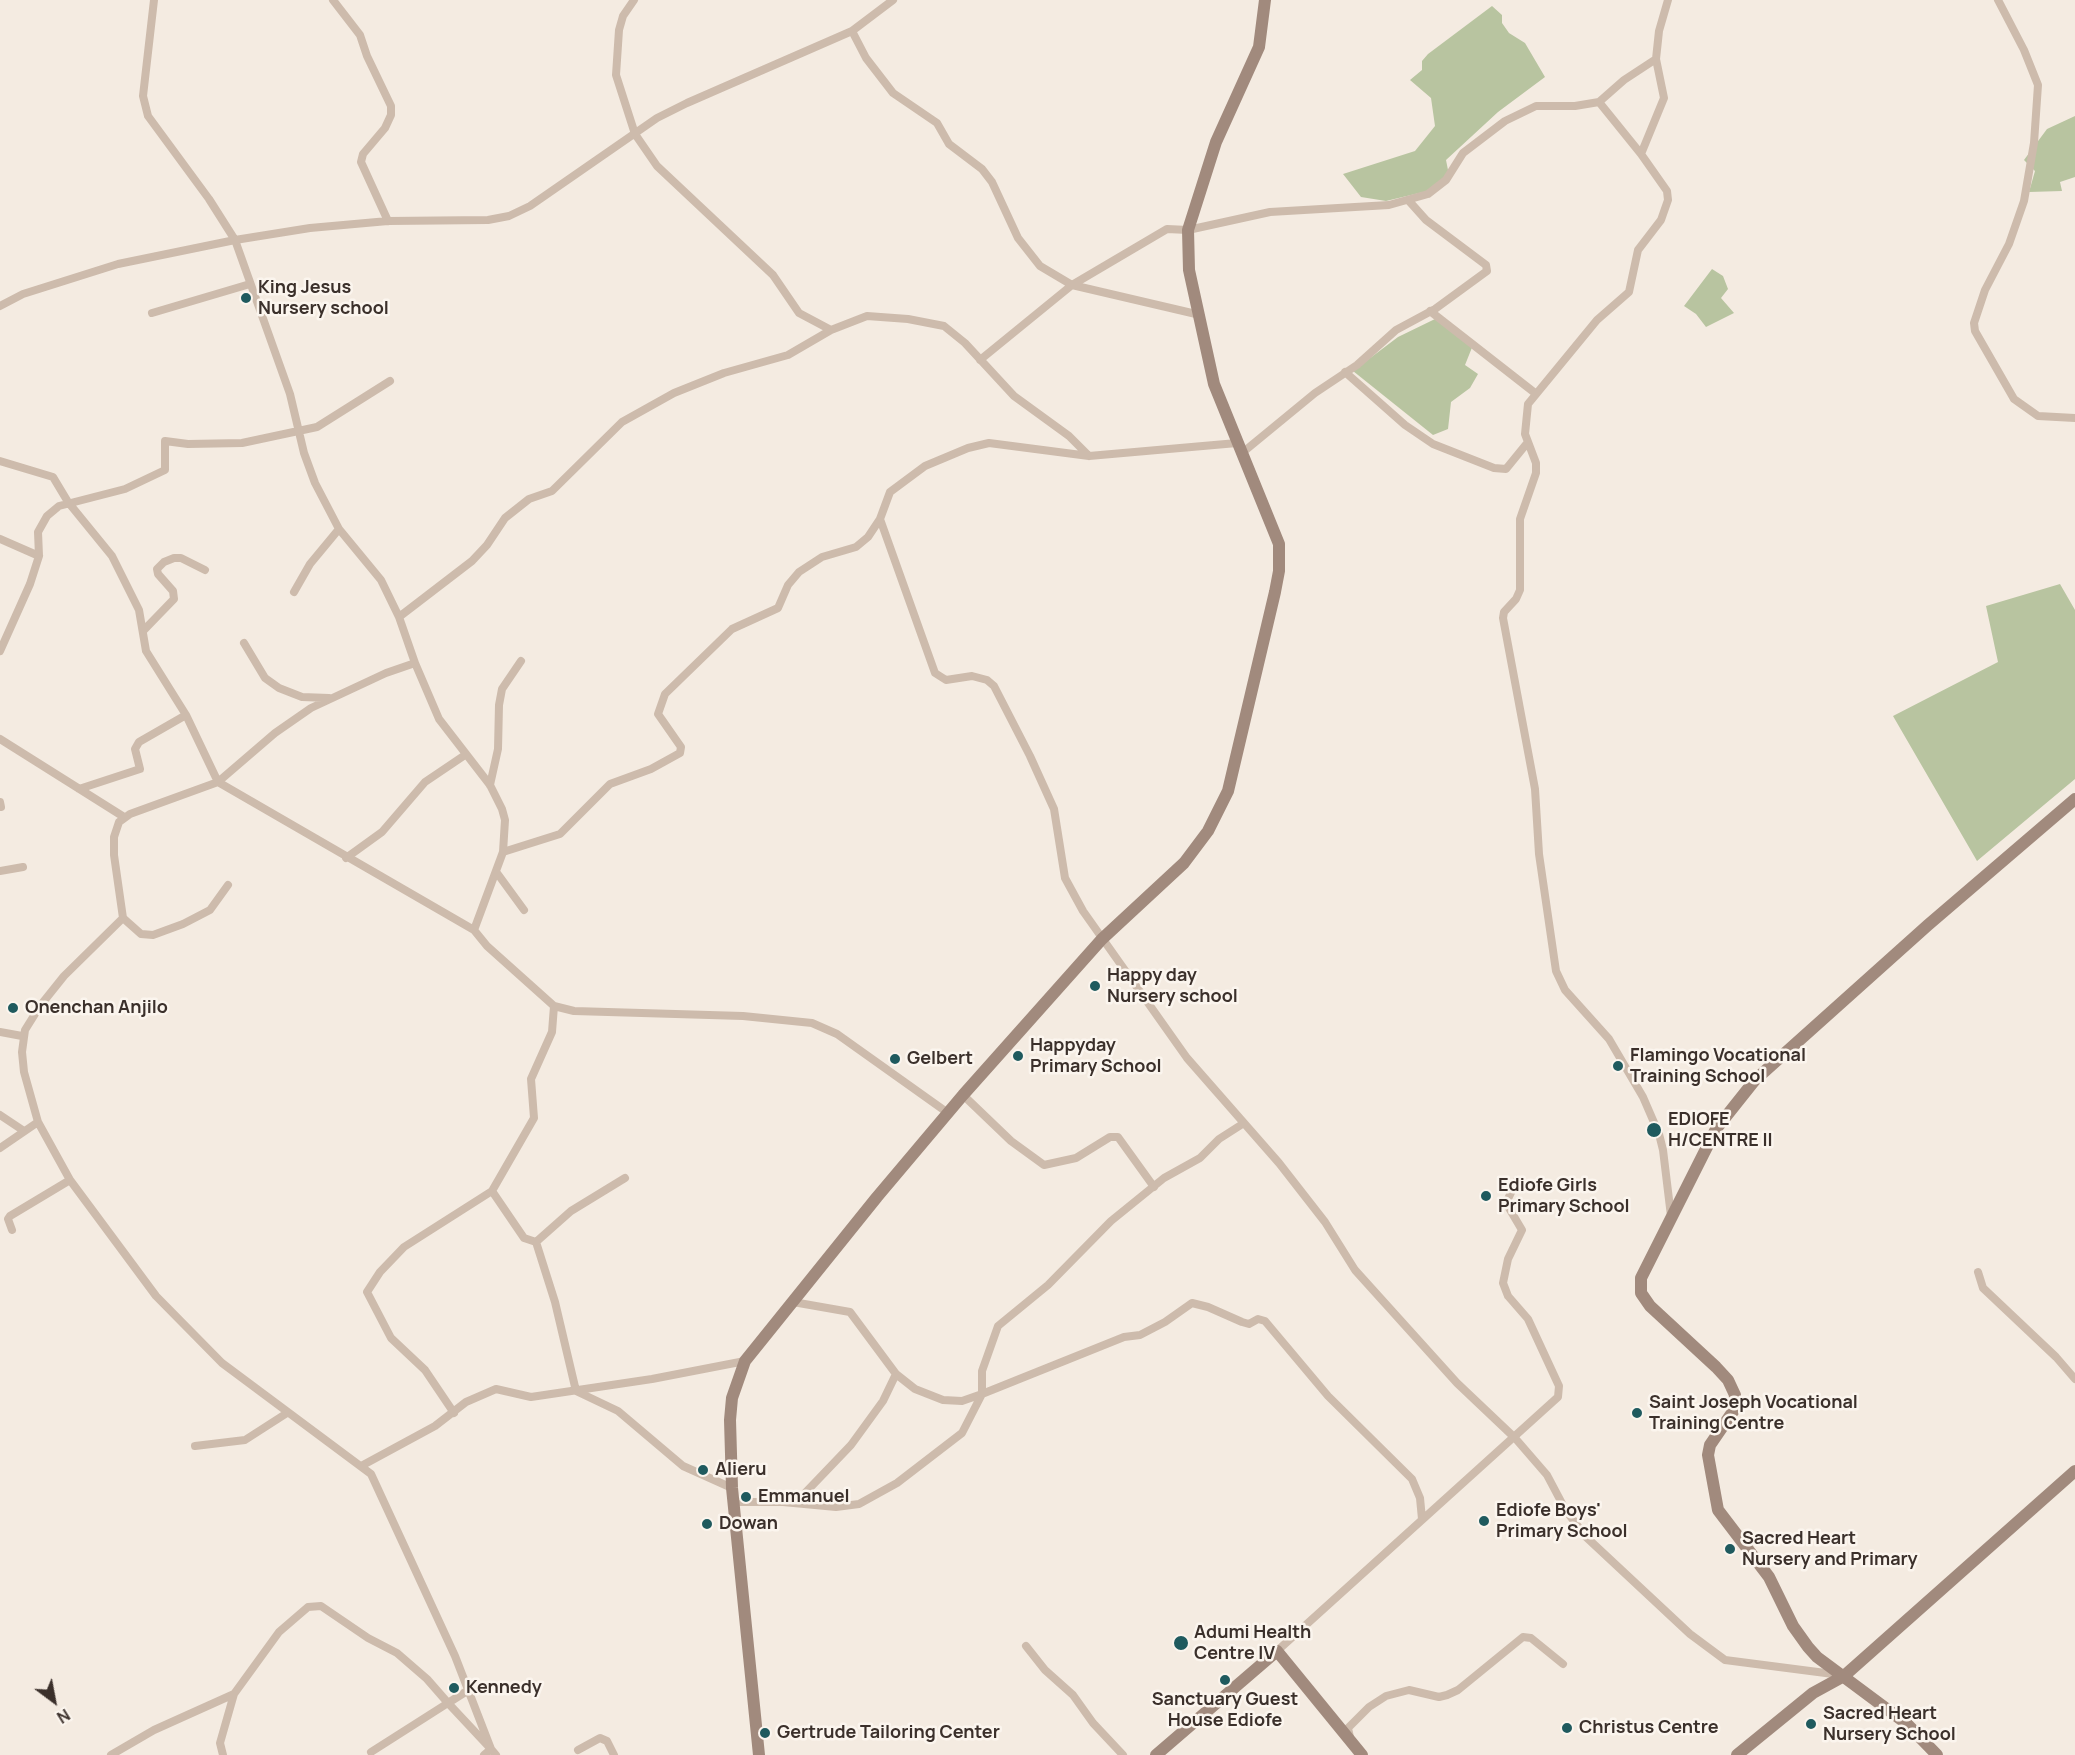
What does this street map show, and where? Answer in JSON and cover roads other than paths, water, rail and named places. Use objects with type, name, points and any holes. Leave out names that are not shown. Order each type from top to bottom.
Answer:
[{"type":"street","points":[[154,0],[146,54],[144,106],[155,128],[209,199],[234,240],[290,394],[315,483],[339,529],[375,571],[399,617],[415,663],[439,719],[490,785],[505,820],[503,852],[474,930]]},
{"type":"street","points":[[333,0],[360,35],[367,56],[391,106],[391,115],[385,128],[363,154],[362,162],[387,221]]},
{"type":"street","points":[[634,0],[623,16],[619,30],[616,75],[635,134],[657,166],[773,275],[799,313],[831,330]]},
{"type":"street","points":[[0,306],[23,294],[118,264],[234,240],[310,228],[387,221],[488,220],[509,216],[530,206],[635,134],[687,103],[852,31],[893,0]]},
{"type":"street","points":[[759,1755],[732,1488],[730,1420],[732,1398],[746,1361],[963,1095],[1102,939],[1147,900],[1184,862],[1208,831],[1228,790],[1279,571],[1279,544],[1214,384],[1196,314],[1189,270],[1188,230],[1216,142],[1259,47],[1265,0]]},
{"type":"street","points":[[1641,154],[1664,98],[1656,59],[1659,31],[1668,0]]},
{"type":"street","points":[[1998,0],[2024,50],[2038,85],[2034,143],[2031,175],[2021,212],[2009,244],[1985,290],[1974,322],[1975,331],[2014,399],[2038,416],[2075,418]]},
{"type":"street","points":[[852,31],[866,58],[893,93],[936,123],[949,144],[982,169],[992,182],[1006,217],[1032,258],[1055,276],[1072,285],[1196,314]]},
{"type":"street","points":[[980,360],[1072,285],[1167,229],[1188,230],[1270,212],[1389,205],[1409,201],[1436,190],[1446,180],[1462,153],[1486,133],[1525,110],[1546,105],[1575,106],[1599,102],[1624,80],[1656,59]]},
{"type":"street","points":[[1599,102],[1641,154],[1667,191],[1668,200],[1661,220],[1638,250],[1633,285],[1629,292],[1597,320],[1574,351],[1535,393],[1527,410],[1525,434],[1536,463],[1536,473],[1520,519],[1520,590],[1503,618],[1535,789],[1539,854],[1556,971],[1565,990],[1618,1052],[1651,1115],[1664,1150],[1671,1216]]},
{"type":"street","points":[[503,852],[560,834],[610,784],[651,769],[680,753],[681,747],[658,714],[665,694],[732,629],[778,608],[788,585],[799,572],[822,557],[856,547],[868,537],[880,519],[890,492],[903,480],[925,466],[968,448],[989,443],[1089,456],[1239,448],[1345,372],[1396,330],[1430,311],[1487,271],[1488,267],[1426,220],[1409,201]]},
{"type":"street","points":[[152,313],[250,284]]},
{"type":"street","points":[[1430,311],[1535,393]]},
{"type":"street","points":[[399,617],[472,561],[518,506],[537,494],[552,491],[631,416],[674,393],[724,373],[788,355],[831,330],[867,316],[935,323],[955,334],[1014,396],[1069,436],[1089,456]]},
{"type":"street","points":[[1345,372],[1405,425],[1433,444],[1494,468],[1506,469],[1528,442]]},
{"type":"street","points":[[0,651],[30,584],[39,556],[38,532],[47,516],[68,502],[124,489],[165,470],[165,441],[188,444],[242,443],[299,432],[330,421],[390,381]]},
{"type":"street","points":[[0,461],[53,477],[68,502],[112,556],[139,610],[146,651],[186,715],[218,782],[474,930],[482,941],[554,1006],[574,1011],[743,1016],[812,1023],[837,1034],[948,1113]]},
{"type":"street","points":[[880,519],[935,673],[946,680],[978,676],[994,686],[1050,795],[1065,878],[1083,911],[1187,1058],[1325,1222],[1354,1270],[1457,1383],[1515,1438],[1547,1475],[1565,1509],[1585,1536],[1690,1634],[1725,1660],[1844,1676]]},
{"type":"street","points":[[294,592],[310,564],[339,529]]},
{"type":"street","points":[[0,539],[39,556]]},
{"type":"street","points":[[144,630],[174,599],[173,591],[158,574],[158,569],[164,562],[181,558],[204,570]]},
{"type":"street","points":[[244,644],[265,678],[279,688],[302,697],[330,698]]},
{"type":"street","points":[[490,785],[498,749],[499,705],[502,689],[521,661]]},
{"type":"street","points":[[228,885],[210,910],[183,924],[153,935],[141,934],[123,918],[114,837],[119,822],[124,817],[218,782],[274,733],[330,698],[415,663]]},
{"type":"street","points":[[79,789],[140,769],[135,748],[139,742],[186,715]]},
{"type":"street","points":[[0,739],[124,817]]},
{"type":"street","points":[[346,858],[382,832],[425,782],[465,755]]},
{"type":"street","points":[[1937,1755],[1907,1724],[1817,1657],[1808,1647],[1793,1626],[1769,1577],[1718,1510],[1708,1455],[1710,1444],[1734,1410],[1735,1395],[1728,1380],[1650,1306],[1641,1293],[1641,1278],[1716,1130],[1755,1080],[2075,799]]},
{"type":"street","points":[[0,871],[23,867]]},
{"type":"street","points":[[497,873],[525,910]]},
{"type":"street","points":[[123,918],[52,990],[22,1036],[24,1072],[38,1122],[70,1180],[156,1296],[222,1363],[287,1413],[363,1465],[377,1483],[454,1656],[490,1753]]},
{"type":"street","points":[[454,1413],[425,1371],[391,1338],[367,1292],[380,1272],[404,1247],[492,1191],[534,1118],[531,1079],[552,1032],[554,1006]]},
{"type":"street","points":[[0,1032],[22,1036]]},
{"type":"street","points":[[963,1095],[1011,1141],[1044,1166],[1076,1158],[1110,1137],[1118,1137],[1154,1187]]},
{"type":"street","points":[[0,1115],[24,1131]]},
{"type":"street","points":[[0,1148],[38,1122]]},
{"type":"street","points":[[733,1502],[801,1503],[836,1507],[859,1504],[897,1483],[962,1433],[982,1394],[982,1371],[998,1326],[1048,1285],[1111,1221],[1154,1187],[1200,1158],[1219,1139],[1244,1123]]},
{"type":"street","points":[[536,1242],[571,1211],[625,1178]]},
{"type":"street","points":[[12,1230],[8,1219],[10,1216],[70,1180]]},
{"type":"street","points":[[1156,1755],[1277,1651],[1515,1438],[1560,1392],[1528,1319],[1508,1296],[1503,1283],[1508,1259],[1522,1230],[1506,1203],[1517,1180]]},
{"type":"street","points":[[492,1191],[524,1238],[536,1242]]},
{"type":"street","points":[[536,1242],[555,1302],[576,1391]]},
{"type":"street","points":[[1978,1272],[1983,1288],[2056,1357],[2075,1379]]},
{"type":"street","points":[[793,1302],[844,1311],[855,1316],[896,1374],[915,1389],[943,1400],[962,1401],[1124,1337],[1140,1335],[1165,1322],[1192,1303],[1249,1324],[1258,1319],[1264,1321],[1328,1396],[1412,1479],[1420,1498],[1422,1519]]},
{"type":"street","points":[[363,1465],[435,1426],[482,1393],[496,1389],[531,1397],[702,1371],[746,1361]]},
{"type":"street","points":[[801,1503],[806,1492],[851,1445],[883,1401],[896,1374]]},
{"type":"street","points":[[576,1391],[618,1411],[683,1466],[732,1488]]},
{"type":"street","points":[[195,1446],[244,1440],[287,1413]]},
{"type":"street","points":[[1737,1755],[1813,1694],[1844,1676],[2075,1471]]},
{"type":"street","points":[[223,1755],[220,1743],[234,1694],[292,1619],[308,1607],[321,1606],[368,1638],[397,1653],[448,1703],[490,1753]]},
{"type":"street","points":[[1352,1744],[1348,1728],[1369,1707],[1386,1696],[1409,1690],[1439,1697],[1447,1695],[1458,1690],[1523,1637],[1531,1638],[1563,1664]]},
{"type":"street","points":[[1026,1646],[1045,1670],[1073,1695],[1093,1723],[1124,1755]]},
{"type":"street","points":[[1277,1651],[1362,1755]]},
{"type":"street","points":[[371,1752],[467,1691]]},
{"type":"street","points":[[111,1755],[154,1730],[234,1694]]},
{"type":"street","points":[[578,1750],[600,1738],[607,1742],[614,1755]]},
{"type":"place","name":"King Jesus Nursery school","points":[[246,298]]},
{"type":"place","name":"Happy day Nursery school","points":[[1095,986]]},
{"type":"place","name":"Onenchan Anjilo","points":[[13,1008]]},
{"type":"place","name":"Happyday Primary School","points":[[1018,1056]]},
{"type":"place","name":"Gelbert","points":[[895,1059]]},
{"type":"place","name":"Flamingo Vocational Training School","points":[[1618,1066]]},
{"type":"place","name":"EDIOFE H/CENTRE II","points":[[1654,1130]]},
{"type":"place","name":"Ediofe Girls Primary School","points":[[1486,1196]]},
{"type":"place","name":"Saint Joseph Vocational Training Centre","points":[[1637,1413]]},
{"type":"place","name":"Alieru","points":[[703,1470]]},
{"type":"place","name":"Emmanuel","points":[[746,1497]]},
{"type":"place","name":"Ediofe Boys' Primary School","points":[[1484,1521]]},
{"type":"place","name":"Dowan","points":[[707,1524]]},
{"type":"place","name":"Sacred Heart Nursery and Primary","points":[[1730,1549]]},
{"type":"place","name":"Adumi Health Centre IV","points":[[1181,1643]]},
{"type":"place","name":"Sanctuary Guest House Ediofe","points":[[1225,1680]]},
{"type":"place","name":"Kennedy","points":[[454,1688]]},
{"type":"place","name":"Sacred Heart Nursery School","points":[[1811,1724]]},
{"type":"place","name":"Christus Centre","points":[[1567,1728]]},
{"type":"place","name":"Gertrude Tailoring Center","points":[[765,1733]]}]
